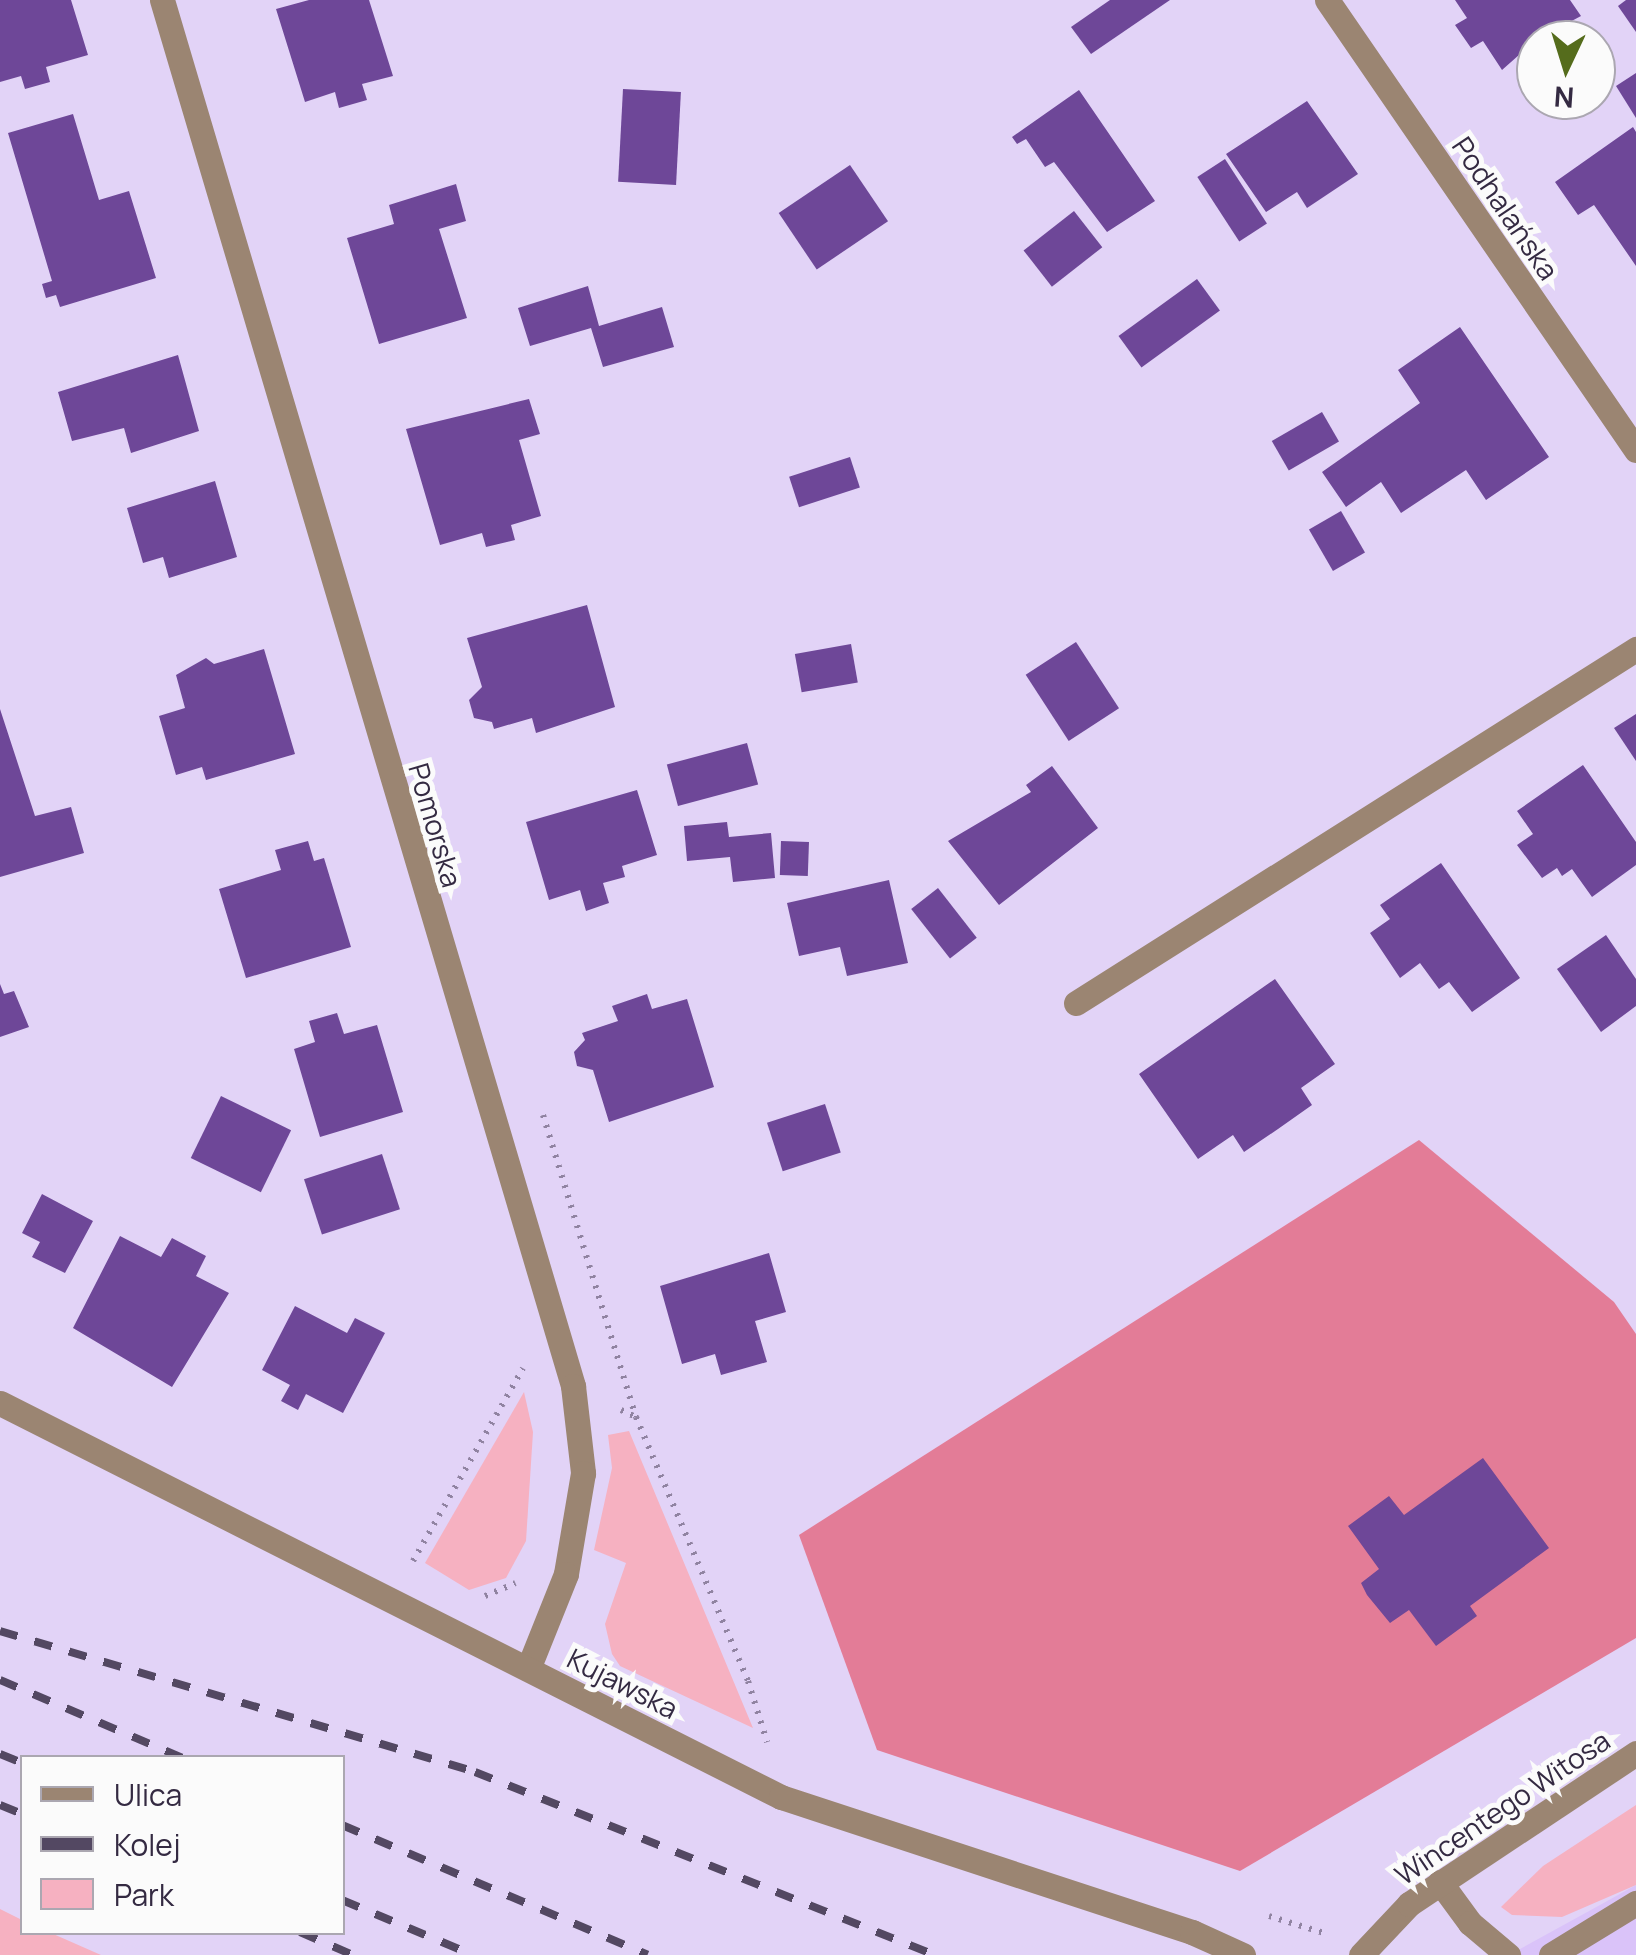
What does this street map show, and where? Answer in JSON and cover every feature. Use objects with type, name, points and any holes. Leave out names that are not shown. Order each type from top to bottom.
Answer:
[{"type":"street","name":"Pomorska","points":[[162,0],[572,1386],[584,1473],[566,1574],[528,1669]]},
{"type":"street","name":"Podhalańska","points":[[1327,0],[1636,450]]},
{"type":"street","points":[[1076,1002],[1636,649]]},
{"type":"street","name":"Kujawska","points":[[0,1404],[781,1797],[1192,1932],[1243,1955]]},
{"type":"street","name":"Wincentego Witosa","points":[[1361,1955],[1440,1882],[1636,1753]]},
{"type":"street","points":[[1440,1882],[1470,1923],[1508,1955]]},
{"type":"street","points":[[1551,1955],[1636,1902]]},
{"type":"path","points":[[408,1571],[528,1359]]},
{"type":"path","points":[[572,1386],[636,1417],[748,1681],[769,1748],[752,1741]]},
{"type":"path","points":[[1249,1910],[1335,1937]]},
{"type":"shaded area","points":[[1419,1140],[1614,1302],[1636,1334],[1636,1638],[1240,1871],[877,1750],[799,1535]]},
{"type":"shaded area","points":[[1636,1885],[1636,1955],[1509,1955],[1600,1905]]},
{"type":"green space","points":[[524,1392],[533,1432],[526,1541],[506,1578],[469,1590],[425,1563]]},
{"type":"green space","points":[[629,1431],[753,1728],[620,1666],[612,1654],[605,1624],[626,1563],[594,1550],[612,1468],[608,1435]]},
{"type":"green space","points":[[1636,1805],[1636,1885],[1562,1917],[1512,1915],[1501,1907],[1543,1866]]},
{"type":"green space","points":[[0,1909],[20,1919],[20,1935],[56,1935],[101,1955],[0,1955]]},
{"type":"building","points":[[0,0],[71,0],[88,55],[46,67],[50,82],[25,89],[21,76],[0,82]]},
{"type":"building","points":[[309,0],[369,0],[393,76],[362,84],[367,100],[339,108],[335,92],[305,102],[276,9]]},
{"type":"building","points":[[1110,0],[1170,0],[1091,54],[1071,27]]},
{"type":"building","points":[[1455,0],[1570,0],[1581,16],[1574,20],[1516,20],[1516,58],[1502,70],[1483,41],[1471,48],[1455,25],[1467,18]]},
{"type":"building","points":[[1626,0],[1636,0],[1636,32],[1618,6]]},
{"type":"building","points":[[1636,73],[1636,118],[1616,86]]},
{"type":"building","points":[[623,89],[681,92],[676,185],[618,182]]},
{"type":"building","points":[[1079,90],[1155,201],[1107,232],[1054,162],[1045,167],[1026,139],[1017,144],[1012,137]]},
{"type":"building","points":[[1307,101],[1358,174],[1307,208],[1297,192],[1266,212],[1226,154]]},
{"type":"building","points":[[73,114],[99,200],[129,191],[156,278],[60,307],[56,295],[46,298],[42,284],[52,281],[8,133]]},
{"type":"building","points":[[1633,127],[1636,266],[1594,205],[1578,215],[1555,182]]},
{"type":"building","points":[[1225,159],[1267,224],[1239,242],[1197,177]]},
{"type":"building","points":[[850,165],[888,221],[817,269],[779,213]]},
{"type":"building","points":[[456,184],[466,221],[439,229],[467,318],[379,344],[347,238],[394,224],[389,205]]},
{"type":"building","points":[[1074,211],[1102,247],[1052,287],[1024,250]]},
{"type":"building","points":[[1197,279],[1220,311],[1141,368],[1119,336]]},
{"type":"building","points":[[588,286],[599,326],[662,307],[674,347],[603,367],[591,328],[530,346],[518,308]]},
{"type":"building","points":[[1460,327],[1549,457],[1486,500],[1466,470],[1401,513],[1381,482],[1346,507],[1322,472],[1420,403],[1398,370]]},
{"type":"building","points":[[178,355],[199,431],[131,453],[124,428],[72,441],[58,392]]},
{"type":"building","points":[[529,399],[540,434],[519,440],[541,516],[511,525],[515,540],[486,547],[482,533],[440,545],[406,429]]},
{"type":"building","points":[[1322,412],[1339,441],[1289,470],[1272,441]]},
{"type":"building","points":[[850,457],[860,487],[799,507],[789,477]]},
{"type":"building","points":[[215,481],[237,557],[169,578],[163,557],[143,563],[127,508]]},
{"type":"building","points":[[1341,511],[1365,553],[1333,571],[1309,530]]},
{"type":"building","points":[[587,605],[615,707],[536,733],[532,718],[494,729],[492,722],[474,718],[469,700],[482,687],[467,638]]},
{"type":"building","points":[[1076,642],[1119,708],[1069,741],[1026,675]]},
{"type":"building","points":[[851,644],[858,682],[802,692],[795,654]]},
{"type":"building","points":[[264,649],[295,754],[206,780],[202,767],[176,775],[159,716],[185,708],[176,675],[206,658],[214,664]]},
{"type":"building","points":[[0,709],[35,816],[71,807],[84,853],[0,877]]},
{"type":"building","points":[[1636,714],[1636,761],[1614,728]]},
{"type":"building","points":[[747,743],[758,785],[678,806],[667,764]]},
{"type":"building","points":[[1583,765],[1636,842],[1636,865],[1592,897],[1572,869],[1562,876],[1557,868],[1542,878],[1517,845],[1533,834],[1517,811]]},
{"type":"building","points":[[1052,766],[1098,828],[999,905],[948,841],[1031,792],[1026,785]]},
{"type":"building","points":[[637,790],[657,855],[622,866],[625,877],[603,883],[609,903],[586,911],[580,890],[549,900],[526,822]]},
{"type":"building","points":[[727,822],[729,837],[771,833],[775,878],[733,882],[730,857],[687,861],[684,826]]},
{"type":"building","points":[[308,841],[314,861],[324,858],[351,947],[246,978],[219,889],[281,870],[275,850]]},
{"type":"building","points":[[781,841],[809,842],[808,876],[780,875]]},
{"type":"building","points":[[1441,863],[1520,978],[1472,1012],[1449,982],[1439,989],[1420,963],[1400,978],[1370,933],[1390,919],[1380,905]]},
{"type":"building","points":[[889,880],[908,963],[847,976],[840,947],[799,956],[787,903]]},
{"type":"building","points":[[938,888],[977,938],[950,959],[911,909]]},
{"type":"building","points":[[1606,935],[1636,979],[1636,1006],[1601,1032],[1557,969]]},
{"type":"building","points":[[1275,979],[1335,1064],[1301,1088],[1312,1105],[1278,1129],[1244,1152],[1233,1135],[1198,1159],[1139,1074]]},
{"type":"building","points":[[0,984],[4,994],[14,991],[29,1027],[0,1037]]},
{"type":"building","points":[[647,994],[652,1009],[687,999],[714,1087],[609,1122],[593,1070],[577,1066],[574,1052],[585,1040],[582,1033],[618,1021],[612,1006]]},
{"type":"building","points":[[337,1013],[344,1034],[377,1025],[403,1112],[320,1137],[294,1049],[315,1042],[309,1021]]},
{"type":"building","points":[[221,1096],[291,1130],[261,1192],[191,1158]]},
{"type":"building","points":[[825,1104],[841,1153],[783,1171],[767,1123]]},
{"type":"building","points":[[382,1154],[400,1209],[322,1235],[304,1179]]},
{"type":"building","points":[[42,1194],[93,1221],[65,1273],[32,1257],[40,1242],[22,1233]]},
{"type":"building","points":[[120,1236],[161,1257],[172,1238],[206,1256],[196,1276],[229,1293],[172,1387],[73,1328]]},
{"type":"building","points":[[769,1253],[786,1312],[755,1321],[767,1362],[721,1375],[715,1354],[682,1364],[660,1286]]},
{"type":"building","points":[[295,1306],[347,1333],[355,1318],[385,1333],[343,1413],[306,1394],[298,1410],[281,1401],[290,1385],[262,1370]]},
{"type":"building","points":[[1483,1458],[1549,1548],[1470,1606],[1477,1616],[1436,1646],[1409,1610],[1390,1623],[1367,1595],[1361,1583],[1379,1569],[1348,1526],[1389,1496],[1404,1515]]},
{"type":"railway","points":[[0,1631],[475,1772],[934,1955]]},
{"type":"railway","points":[[0,1680],[176,1755]]},
{"type":"railway","points":[[0,1754],[20,1762]]},
{"type":"railway","points":[[0,1805],[20,1813]]},
{"type":"railway","points":[[345,1826],[648,1955]]},
{"type":"railway","points":[[345,1901],[473,1955]]},
{"type":"railway","points":[[307,1935],[353,1955]]}]
